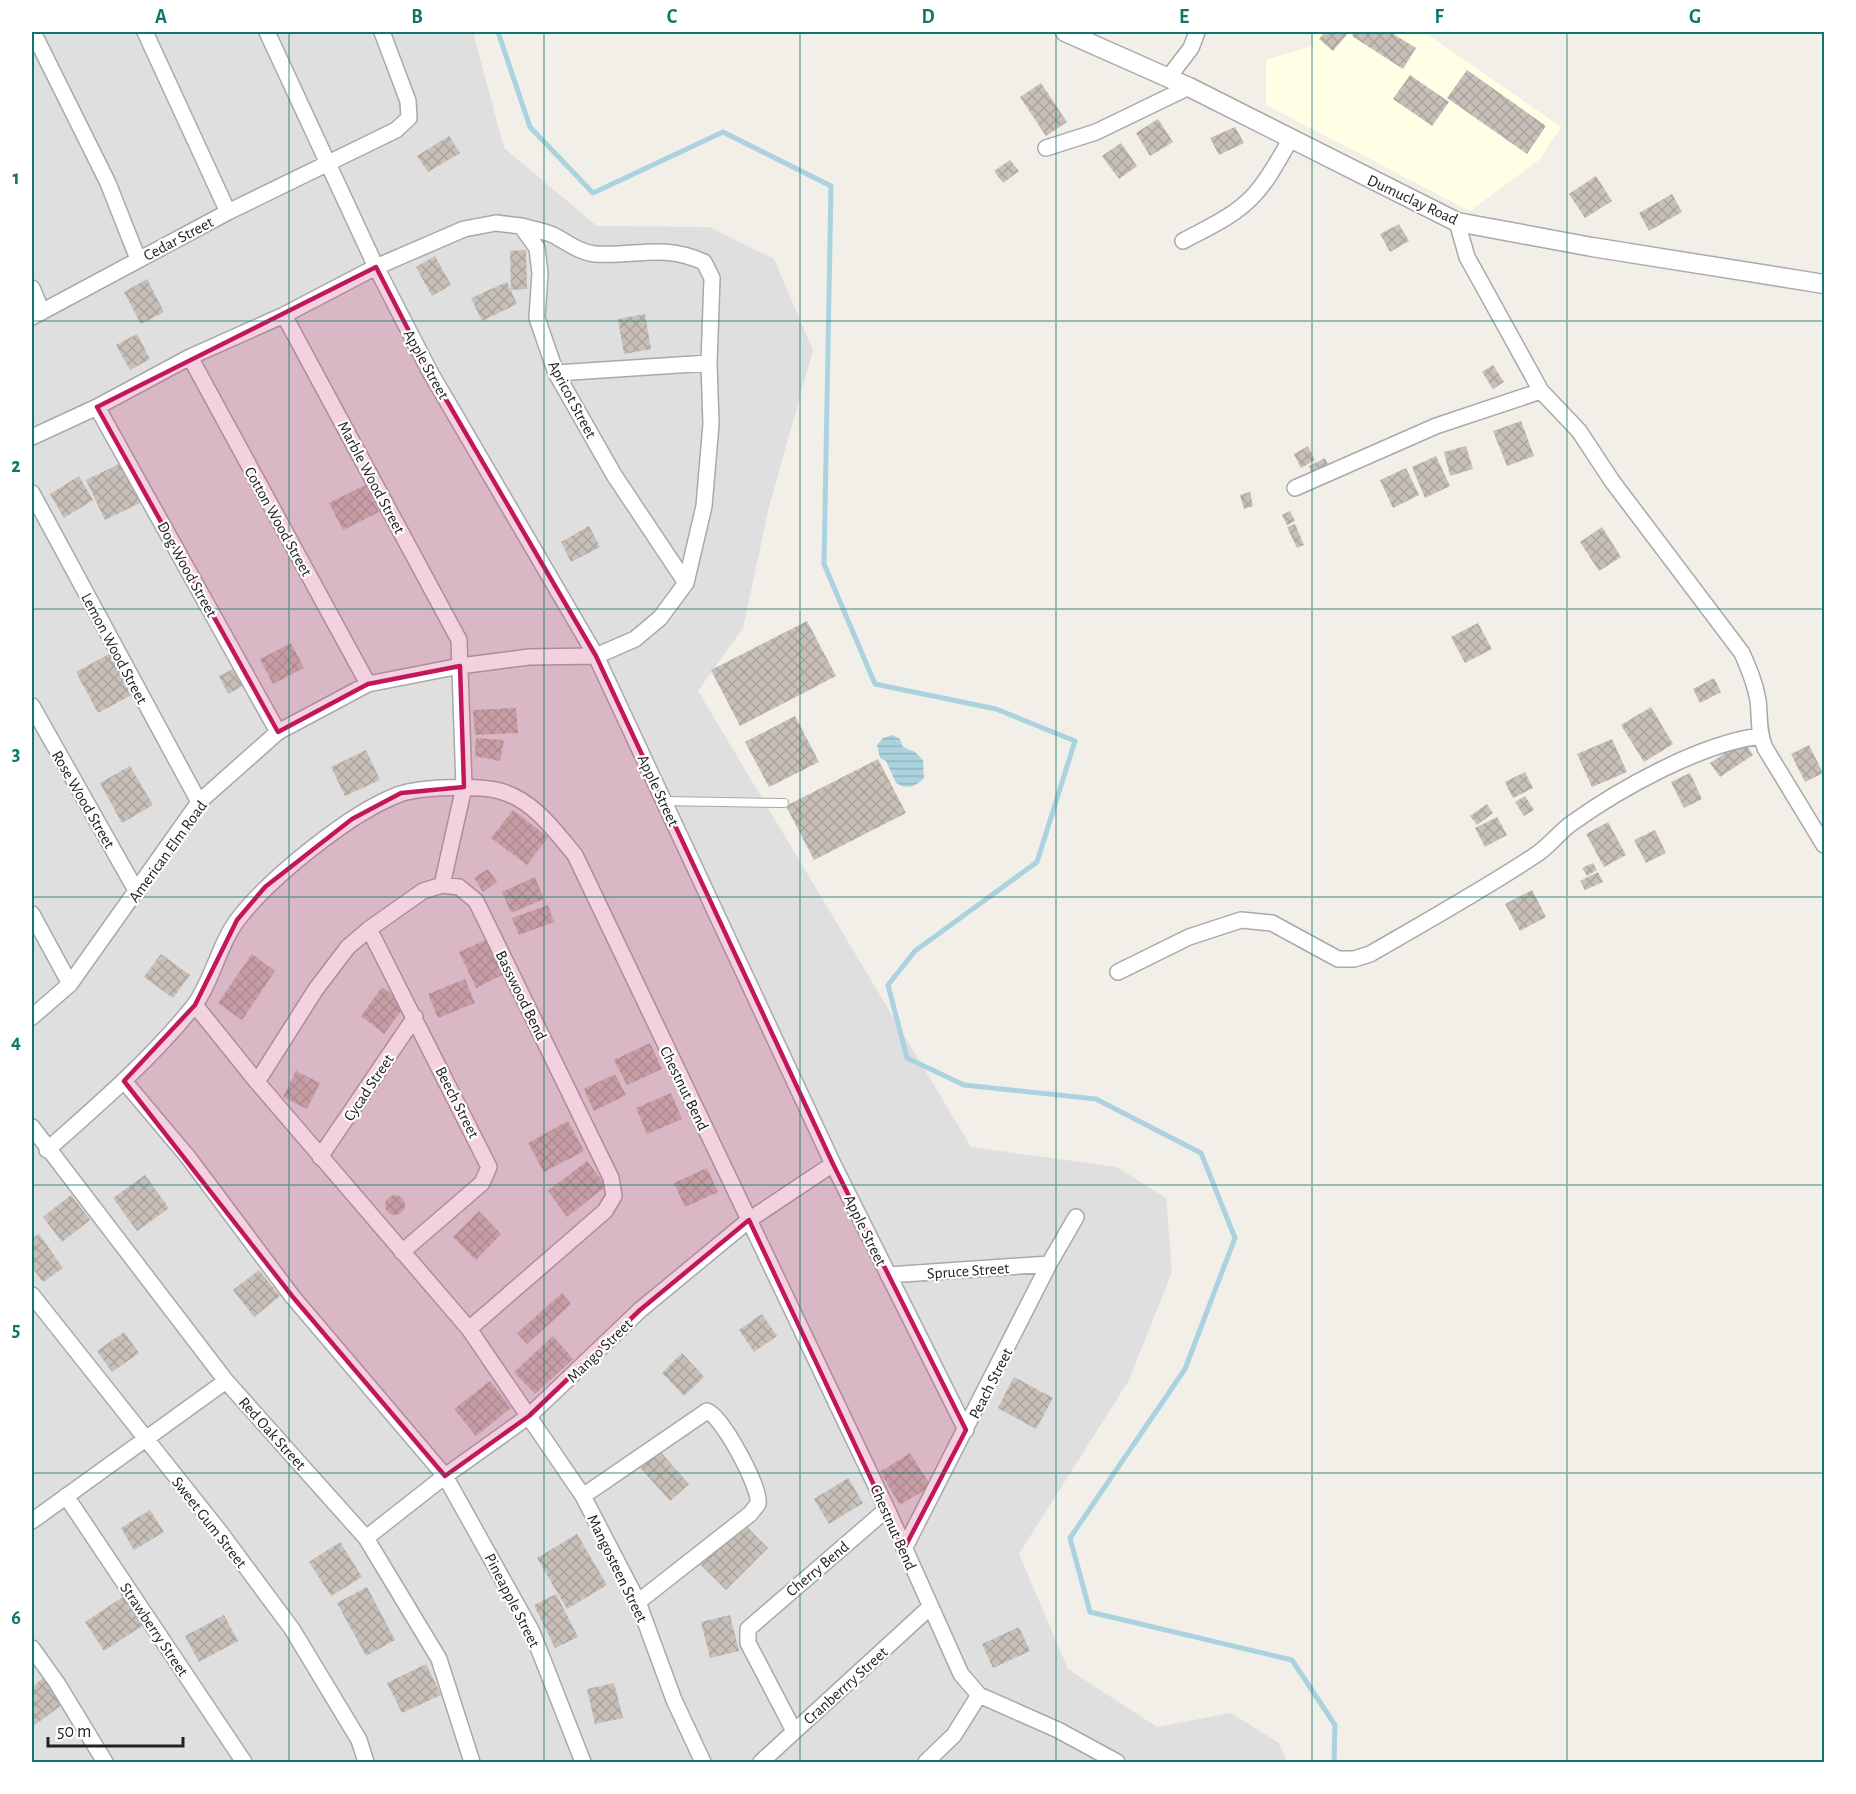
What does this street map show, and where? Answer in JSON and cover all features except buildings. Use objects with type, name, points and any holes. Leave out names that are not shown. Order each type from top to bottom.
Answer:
[{"type":"street","points":[[33,32],[108,183],[138,259]]},
{"type":"street","points":[[145,32],[228,212]]},
{"type":"street","name":"Apple Street","points":[[267,32],[376,267],[430,372],[596,656],[833,1164],[966,1430]]},
{"type":"street","name":"Cedar Street","points":[[37,314],[228,212],[396,130],[409,118],[408,101],[382,32]]},
{"type":"street","name":"Dumuclay Road","points":[[1065,32],[1189,87],[1290,140],[1457,222],[1603,249],[1824,284]]},
{"type":"street","points":[[1168,78],[1191,48],[1197,32]]},
{"type":"street","points":[[1046,148],[1096,132],[1189,87]]},
{"type":"street","points":[[1183,241],[1220,220],[1253,196],[1265,182],[1290,140]]},
{"type":"street","points":[[1457,222],[1467,257],[1541,390],[1580,431],[1612,481],[1742,653],[1752,677],[1758,701],[1760,736],[1771,760],[1824,845]]},
{"type":"street","points":[[32,436],[97,407],[190,357],[284,315],[376,267],[464,229],[496,223],[521,226],[552,235],[575,249],[594,254],[642,251],[683,253],[705,262],[712,278],[709,363],[711,424],[705,506],[686,583],[660,618],[635,639],[596,656],[529,657],[460,666],[464,787],[442,885],[414,896],[348,947],[316,989],[257,1082]]},
{"type":"street","name":"Apricot Street","points":[[521,226],[537,248],[540,273],[537,318],[556,373],[614,475],[686,583]]},
{"type":"street","points":[[32,288],[37,314]]},
{"type":"street","name":"Marble Wood Street","points":[[284,315],[459,640],[460,666]]},
{"type":"street","name":"Cotton Wood Street","points":[[190,357],[368,684]]},
{"type":"street","points":[[556,373],[709,363]]},
{"type":"street","points":[[1295,488],[1436,426],[1541,390]]},
{"type":"street","name":"Dog Wood Street","points":[[97,407],[278,732]]},
{"type":"street","name":"Lemon Wood Street","points":[[32,493],[199,802]]},
{"type":"street","name":"American Elm Road","points":[[32,1017],[70,984],[199,802],[278,732],[368,684],[460,666]]},
{"type":"street","name":"Rose Wood Street","points":[[32,706],[137,892]]},
{"type":"street","points":[[1118,972],[1189,937],[1241,920],[1272,923],[1338,959],[1354,959],[1370,954],[1534,856],[1588,812],[1710,747],[1732,740],[1760,736]]},
{"type":"street","name":"Chestnut Bend","points":[[46,1150],[124,1081],[195,1005],[237,920],[265,887],[352,819],[401,794],[464,787],[501,791],[538,812],[575,855],[887,1509],[929,1608],[962,1674],[979,1695]]},
{"type":"street","name":"Basswood Bend","points":[[442,885],[459,887],[476,901],[614,1187],[611,1204],[605,1211],[469,1329]]},
{"type":"street","points":[[32,914],[70,984]]},
{"type":"street","name":"Beech Street","points":[[369,929],[489,1167],[482,1183],[402,1252]]},
{"type":"street","name":"Mangosteen Street","points":[[195,1005],[320,1157],[469,1329],[584,1496],[638,1602],[674,1700],[702,1762]]},
{"type":"street","name":"Cycad Street","points":[[320,1157],[415,1017]]},
{"type":"street","name":"Pineapple Street","points":[[124,1081],[188,1157],[292,1296],[445,1476],[532,1632],[583,1762]]},
{"type":"street","name":"Red Oak Street","points":[[32,1127],[46,1150],[226,1381],[366,1538],[440,1659],[472,1762]]},
{"type":"street","name":"Mango Street","points":[[366,1538],[445,1476],[529,1416],[640,1310],[749,1220],[833,1164]]},
{"type":"street","name":"Peach Street","points":[[904,1549],[1049,1264],[1076,1217]]},
{"type":"street","name":"Spruce Street","points":[[888,1275],[1049,1264]]},
{"type":"street","name":"Sweet Gum Street","points":[[32,1295],[220,1532],[292,1629],[359,1740],[366,1762]]},
{"type":"street","points":[[32,1521],[226,1381]]},
{"type":"street","points":[[584,1496],[707,1411],[719,1419],[758,1489],[758,1504],[750,1514],[638,1602]]},
{"type":"street","name":"Strawberry Street","points":[[66,1496],[244,1762]]},
{"type":"street","name":"Cherry Bend","points":[[794,1731],[748,1643],[748,1629],[887,1509]]},
{"type":"street","name":"Cranberrry Street","points":[[761,1762],[929,1608]]},
{"type":"street","points":[[32,1648],[57,1683],[105,1762]]},
{"type":"street","points":[[926,1762],[954,1735],[979,1695],[1058,1730],[1117,1762]]},
{"type":"lane","points":[[663,801],[784,804]]},
{"type":"highlighted area","points":[[376,267],[430,372],[596,656],[833,1164],[966,1430],[904,1549],[749,1220],[640,1310],[529,1416],[445,1476],[292,1296],[124,1081],[195,1005],[237,920],[265,887],[352,819],[401,793],[464,787],[460,666],[368,684],[278,732],[97,407]]},
{"type":"shaded area","points":[[32,32],[473,32],[504,148],[597,226],[709,227],[774,259],[813,350],[769,507],[743,628],[698,691],[971,1147],[1117,1167],[1166,1198],[1172,1272],[1129,1380],[1019,1554],[1068,1669],[1157,1727],[1231,1713],[1279,1743],[1287,1762],[35,1762],[32,1758]]},
{"type":"shaded area","points":[[1312,32],[1424,32],[1561,127],[1539,160],[1470,211],[1266,105],[1266,60],[1313,46]]},
{"type":"water","points":[[892,735],[900,739],[903,747],[915,752],[923,760],[924,778],[918,784],[908,787],[896,783],[886,761],[880,758],[877,745],[883,738]]},
{"type":"waterway","points":[[498,32],[530,127],[593,193],[723,132],[831,186],[824,564],[875,684],[996,709],[1075,741],[1037,862],[915,951],[888,985],[907,1058],[964,1085],[1096,1099],[1201,1153],[1235,1238],[1185,1369],[1070,1538],[1090,1612],[1292,1660],[1335,1725],[1334,1762]]}]
